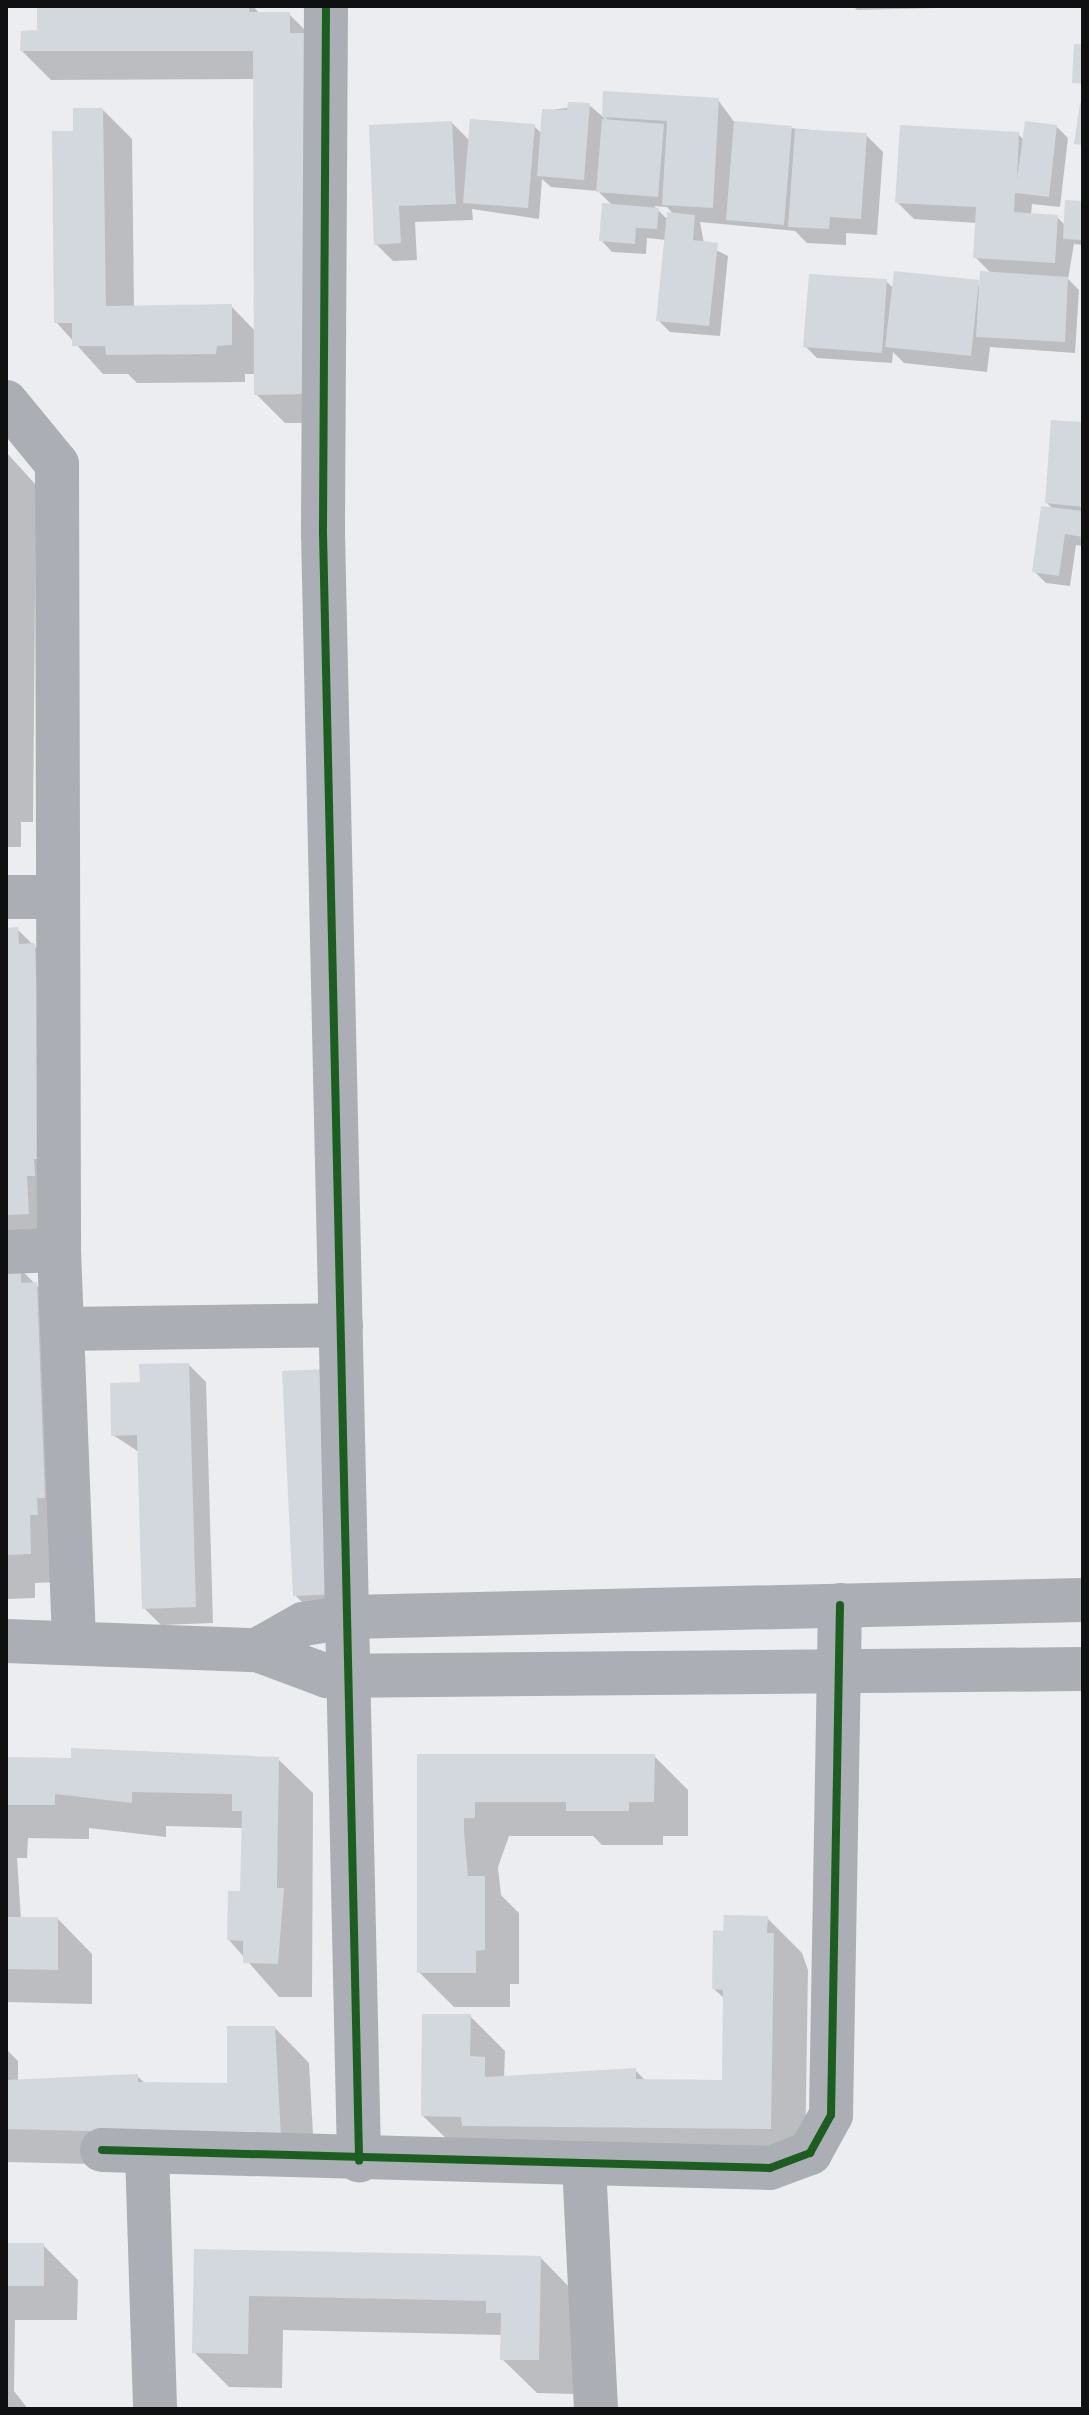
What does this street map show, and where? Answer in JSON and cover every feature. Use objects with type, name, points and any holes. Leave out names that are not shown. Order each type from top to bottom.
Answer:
[{"type":"street","points":[[326,6],[323,533],[359,2161]]},
{"type":"street","points":[[6,402],[57,464],[59,1250],[74,1640]]},
{"type":"street","points":[[6,897],[56,897]]},
{"type":"street","points":[[6,1252],[59,1250]]},
{"type":"street","points":[[64,1329],[341,1325]]},
{"type":"street","points":[[257,1650],[303,1624],[349,1617],[1083,1600]]},
{"type":"street","points":[[102,2150],[359,2161],[784,2166],[810,2153],[827,2129],[840,1605]]},
{"type":"street","points":[[6,1641],[74,1640],[257,1650],[306,1674],[349,1676],[1083,1669]]},
{"type":"street","points":[[147,2152],[155,2409]]},
{"type":"street","points":[[584,2164],[596,2409]]},
{"type":"building","points":[[37,6],[249,6],[249,12],[290,12],[290,33],[307,33],[306,394],[254,395],[253,51],[20,51],[21,31],[37,30]]},
{"type":"building","points":[[1074,44],[1083,44],[1083,84],[1072,83]]},
{"type":"building","points":[[603,91],[719,98],[713,208],[662,205],[667,121],[602,117]]},
{"type":"building","points":[[568,102],[590,103],[584,180],[537,176],[542,109],[567,110]]},
{"type":"building","points":[[1080,103],[1083,104],[1083,145],[1074,144]]},
{"type":"building","points":[[73,108],[103,108],[106,306],[232,304],[232,345],[217,346],[216,354],[106,355],[105,346],[72,346],[72,323],[54,323],[52,131],[73,131]]},
{"type":"building","points":[[470,119],[535,124],[528,208],[463,203]]},
{"type":"building","points":[[602,119],[664,124],[658,197],[596,192]]},
{"type":"building","points":[[452,121],[456,204],[399,206],[401,243],[374,245],[369,125]]},
{"type":"building","points":[[734,121],[792,126],[784,225],[726,220]]},
{"type":"building","points":[[1025,121],[1057,125],[1049,197],[1015,193],[1014,212],[1058,215],[1055,263],[973,258],[976,207],[895,203],[900,125],[1019,132],[1017,180]]},
{"type":"building","points":[[795,129],[867,133],[861,219],[830,217],[829,229],[788,227]]},
{"type":"building","points":[[1065,200],[1083,201],[1083,240],[1063,239]]},
{"type":"building","points":[[602,203],[659,208],[657,229],[636,228],[635,244],[599,241]]},
{"type":"building","points":[[667,212],[695,215],[693,240],[718,243],[709,326],[656,321]]},
{"type":"building","points":[[894,271],[979,280],[971,356],[885,347]]},
{"type":"building","points":[[980,271],[1068,277],[1065,342],[976,337]]},
{"type":"building","points":[[809,274],[887,279],[882,353],[803,347]]},
{"type":"building","points":[[1051,420],[1083,422],[1083,507],[1045,503]]},
{"type":"building","points":[[1041,506],[1083,511],[1083,537],[1065,534],[1059,576],[1032,572]]},
{"type":"building","points":[[18,927],[19,944],[35,943],[43,1159],[34,1159],[35,1176],[27,1176],[29,1214],[6,1215],[6,928]]},
{"type":"building","points":[[6,1267],[21,1267],[21,1283],[37,1282],[45,1498],[37,1498],[38,1515],[30,1515],[31,1554],[6,1555]]},
{"type":"building","points":[[189,1363],[196,1607],[142,1609],[137,1435],[111,1436],[110,1383],[140,1382],[139,1364]]},
{"type":"building","points":[[327,1369],[338,1594],[293,1596],[282,1371]]},
{"type":"building","points":[[71,1748],[279,1757],[277,1888],[284,1888],[278,1964],[243,1963],[243,1941],[227,1940],[228,1891],[240,1891],[242,1811],[232,1811],[232,1794],[132,1792],[132,1803],[55,1794],[55,1805],[6,1805],[6,1757],[71,1758]]},
{"type":"building","points":[[417,1754],[655,1754],[654,1802],[629,1802],[629,1811],[566,1811],[566,1802],[475,1802],[475,1818],[464,1818],[464,1831],[468,1876],[485,1876],[485,1950],[476,1951],[476,1973],[417,1973]]},
{"type":"building","points":[[724,1915],[768,1916],[767,1933],[774,1933],[771,2129],[462,2126],[461,2117],[421,2116],[422,2014],[471,2014],[470,2056],[485,2057],[485,2077],[636,2068],[636,2079],[722,2080],[723,1990],[712,1989],[713,1930],[723,1931]]},
{"type":"building","points":[[6,1917],[58,1917],[58,1970],[6,1969]]},
{"type":"building","points":[[227,2026],[275,2026],[281,2136],[6,2129],[6,2080],[138,2074],[138,2082],[227,2083]]},
{"type":"building","points":[[6,2243],[44,2243],[44,2286],[6,2286]]},
{"type":"building","points":[[194,2249],[541,2256],[539,2360],[500,2360],[501,2313],[486,2313],[486,2301],[249,2296],[248,2354],[192,2353]]},
{"type":"cycle path","points":[[326,6],[323,533],[359,2161]]},
{"type":"cycle path","points":[[102,2150],[770,2168],[810,2153],[831,2115],[840,1605]]}]
